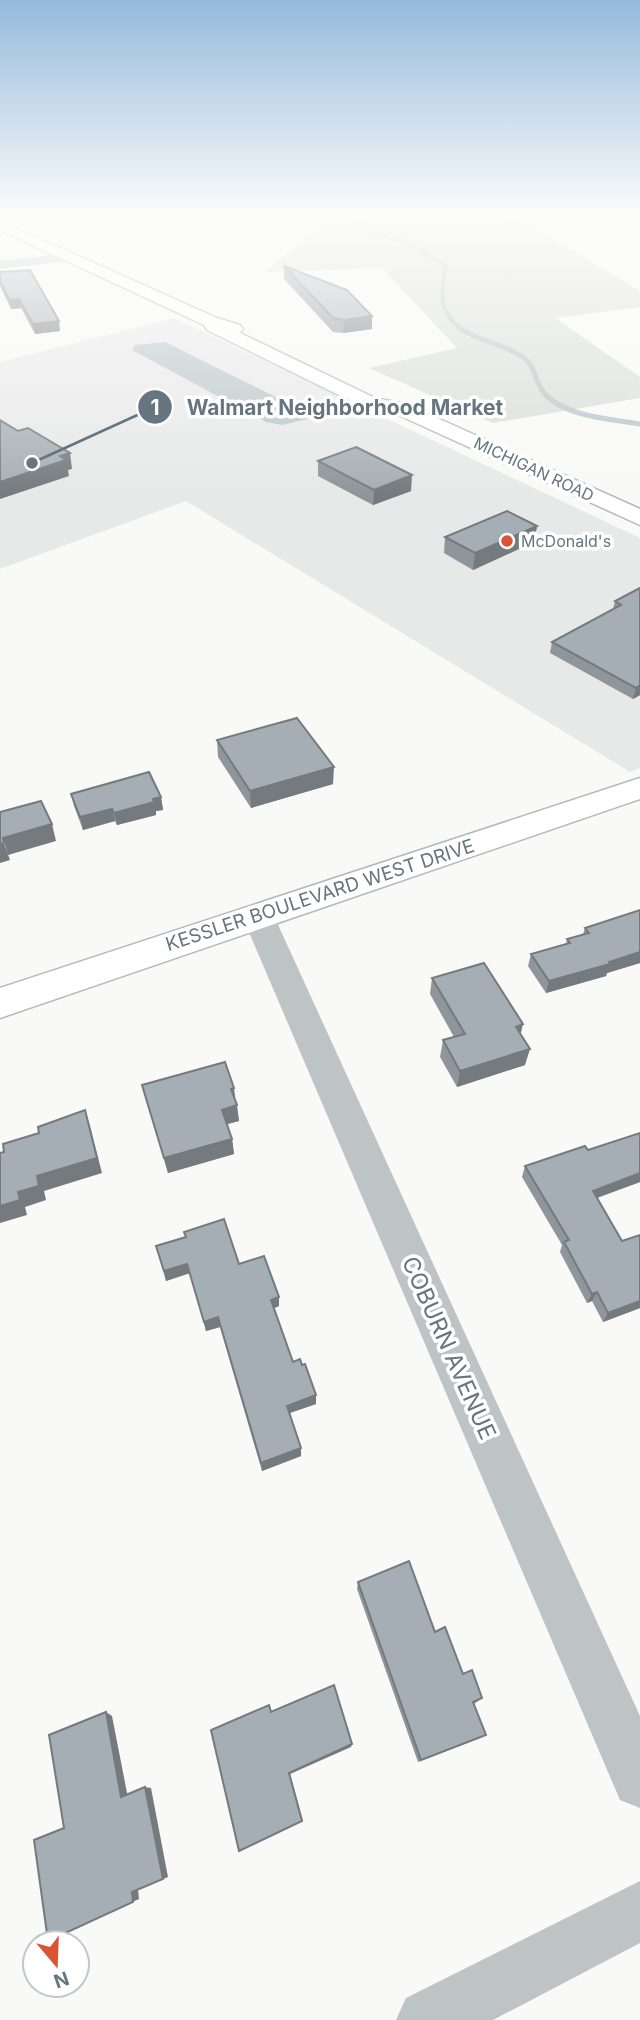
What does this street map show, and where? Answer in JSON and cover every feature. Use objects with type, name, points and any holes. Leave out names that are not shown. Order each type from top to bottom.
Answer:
[{"type":"main road","name":"MICHIGAN ROAD","points":[[177,306],[211,322],[249,345],[370,403],[390,404],[640,518]]},
{"type":"main road","name":"KESSLER BOULEVARD WEST DRIVE","points":[[0,1003],[640,788]]},
{"type":"street","name":"COBURN AVENUE","points":[[258,916],[640,1780]]},
{"type":"street","points":[[428,2020],[640,1911]]},
{"type":"shaded area","points":[[418,306],[640,306],[555,318],[640,377],[640,398],[493,423],[369,368],[457,348]]},
{"type":"shaded area","points":[[174,318],[640,538],[640,768],[630,772],[186,501],[0,569],[0,362]]},
{"type":"shaded area","points":[[165,342],[308,413],[311,418],[282,425],[266,422],[132,350],[135,345]]},
{"type":"building","points":[[23,306],[51,306],[59,321],[33,324]]},
{"type":"building","points":[[322,306],[363,306],[372,316],[344,320],[333,318]]},
{"type":"building","points":[[0,420],[18,431],[28,428],[70,453],[60,456],[66,460],[0,482]]},
{"type":"building","points":[[356,447],[412,475],[374,490],[318,461]]},
{"type":"building","points":[[507,511],[537,526],[475,553],[445,537]]},
{"type":"building","points":[[640,588],[640,685],[636,688],[552,642],[621,605],[615,601]]},
{"type":"building","points":[[297,718],[334,767],[250,791],[217,740]]},
{"type":"building","points":[[149,772],[161,797],[153,799],[154,802],[114,813],[112,809],[80,817],[71,794]]},
{"type":"building","points":[[41,801],[52,824],[3,838],[4,843],[0,844],[0,812]]},
{"type":"building","points":[[640,910],[640,952],[609,962],[610,964],[549,981],[531,954],[570,943],[567,939],[589,933],[585,928]]},
{"type":"building","points":[[484,963],[523,1024],[516,1027],[530,1049],[460,1071],[443,1040],[465,1034],[432,978]]},
{"type":"building","points":[[225,1062],[237,1105],[222,1110],[232,1139],[164,1158],[142,1085]]},
{"type":"building","points":[[85,1110],[97,1158],[37,1176],[39,1186],[18,1192],[20,1200],[0,1206],[0,1153],[4,1152],[3,1144],[39,1133],[38,1127]]},
{"type":"building","points":[[640,1133],[640,1173],[593,1191],[622,1241],[640,1235],[640,1301],[608,1313],[597,1292],[592,1294],[564,1242],[569,1240],[525,1166],[585,1146],[588,1150]]},
{"type":"building","points":[[224,1219],[239,1264],[264,1256],[279,1297],[271,1300],[293,1362],[300,1359],[302,1365],[305,1364],[316,1395],[287,1406],[301,1448],[261,1463],[218,1317],[204,1322],[187,1264],[164,1271],[156,1246],[186,1237],[184,1232]]},
{"type":"building","points":[[409,1561],[435,1632],[445,1627],[463,1674],[472,1670],[482,1698],[473,1702],[486,1735],[421,1760],[358,1582]]},
{"type":"building","points":[[334,1685],[352,1744],[289,1773],[302,1821],[239,1851],[211,1730],[269,1705],[271,1712]]},
{"type":"building","points":[[106,1712],[121,1797],[145,1787],[163,1879],[132,1892],[133,1902],[74,1929],[46,1929],[34,1840],[64,1828],[49,1735]]},
{"type":"waterway","points":[[445,306],[448,315],[461,329]]},
{"type":"waterway","points":[[461,329],[527,360],[544,393],[564,407],[589,416],[640,424]]},
{"type":"place","name":"Walmart Neighborhood Market","points":[[32,463]]},
{"type":"place","name":"McDonald's","points":[[507,541]]}]
